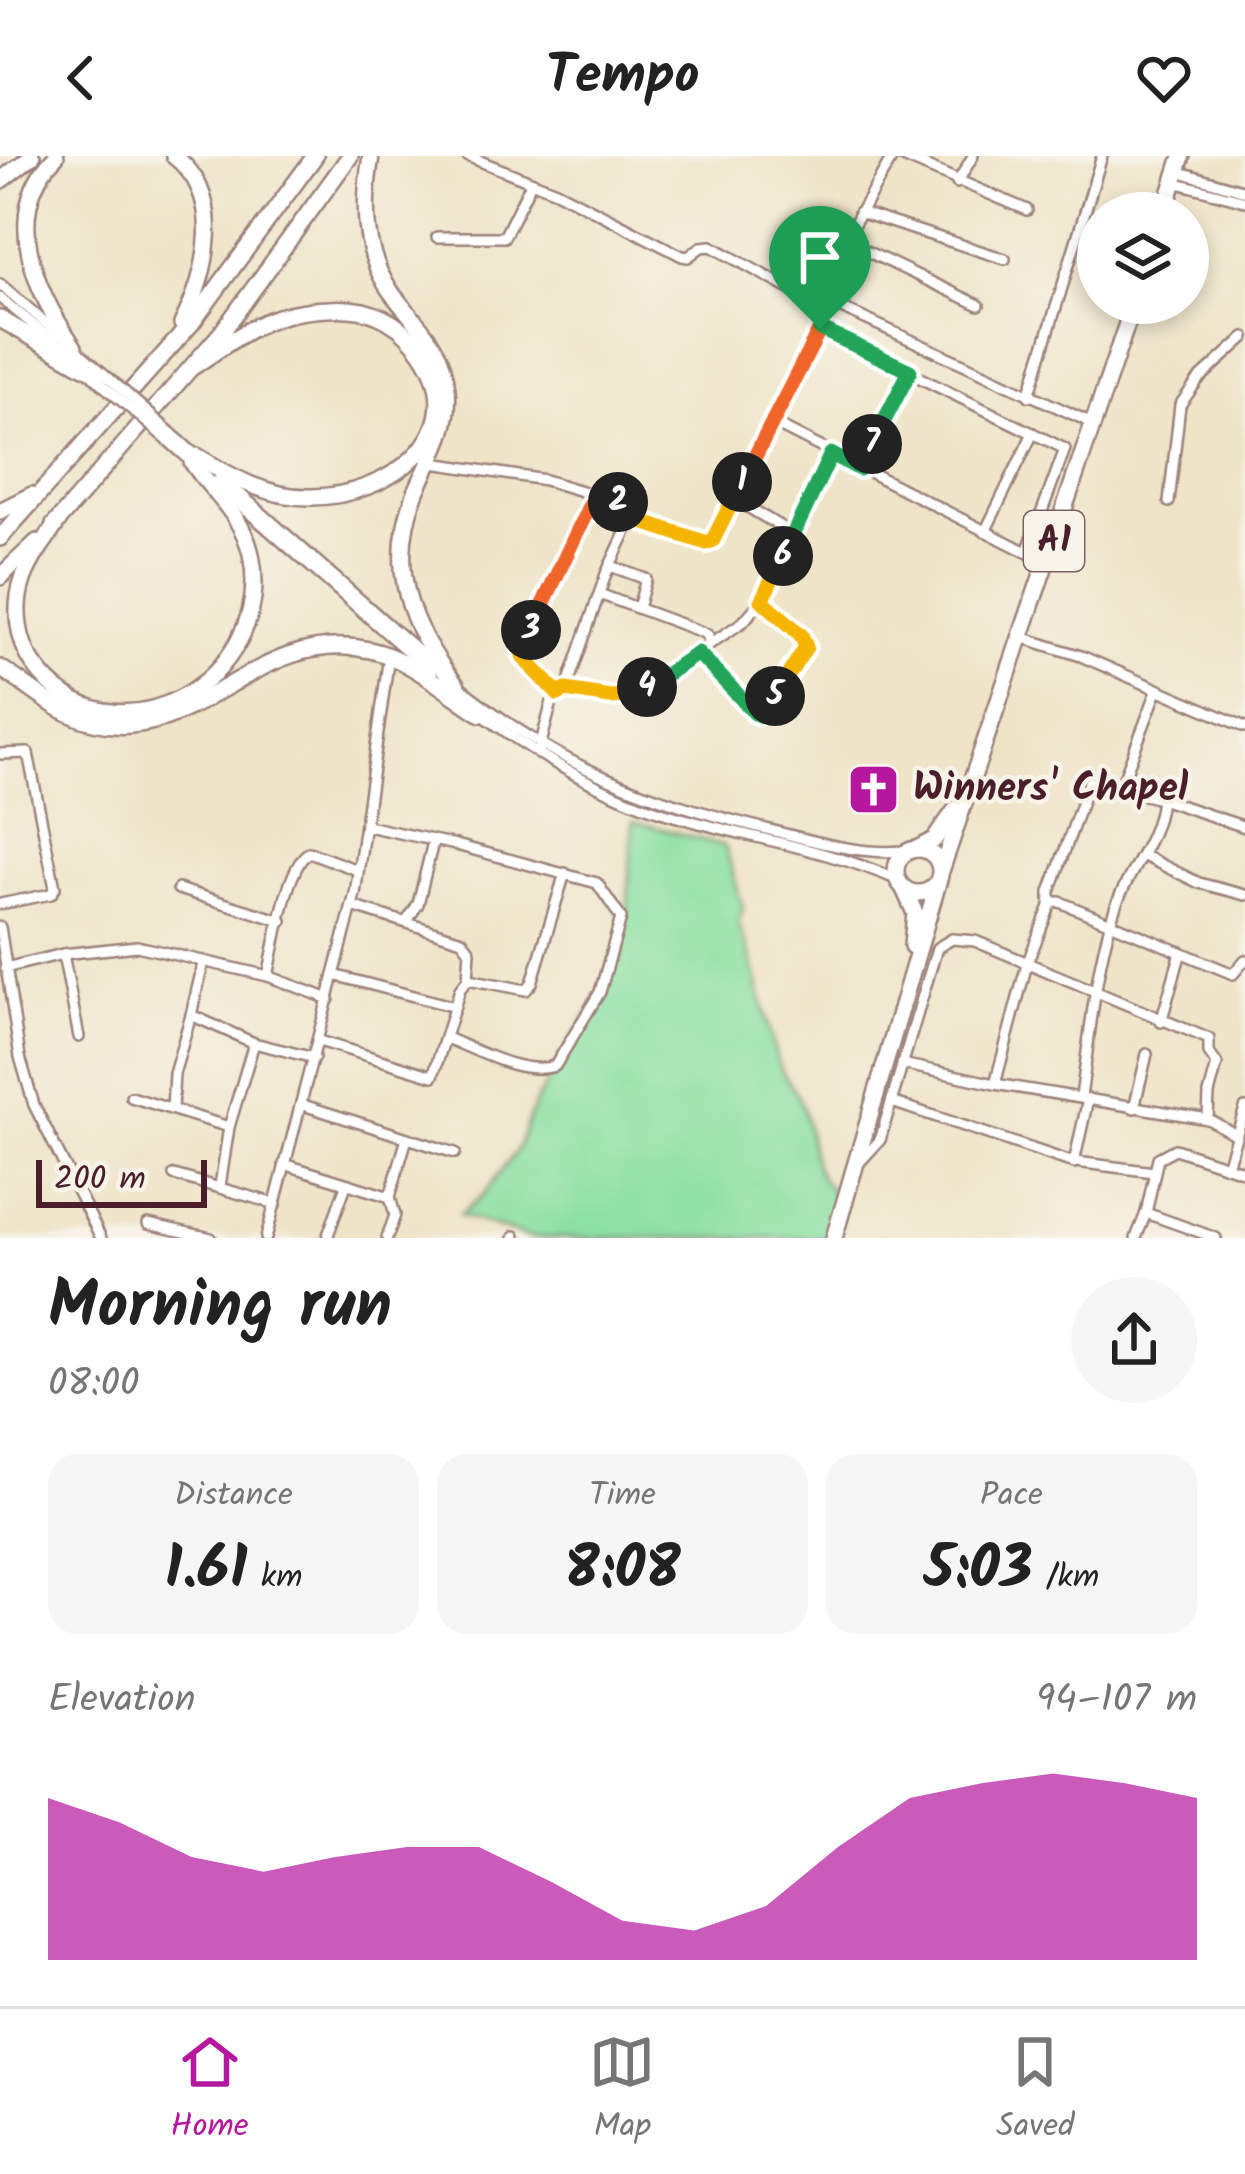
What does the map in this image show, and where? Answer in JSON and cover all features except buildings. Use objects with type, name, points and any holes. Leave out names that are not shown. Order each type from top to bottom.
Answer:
[{"type":"highway","points":[[0,182],[32,156]]},
{"type":"highway","points":[[56,156],[38,173],[31,188],[26,248],[38,292],[74,347]]},
{"type":"highway","points":[[169,350],[200,281],[207,236],[207,217],[196,181],[174,156]]},
{"type":"highway","points":[[0,538],[169,350],[315,156]]},
{"type":"highway","points":[[0,577],[59,520],[194,366],[280,257],[350,156]]},
{"type":"highway","points":[[371,156],[365,224],[377,266],[391,293],[431,340],[445,374],[446,424],[404,525],[403,578],[414,620],[430,653],[457,686]]},
{"type":"highway","points":[[194,366],[265,322],[303,310],[355,308],[406,332],[428,360],[436,394],[432,428],[418,456],[396,474],[356,493],[304,497],[264,491],[194,459]]},
{"type":"highway","points":[[0,319],[84,368]]},
{"type":"highway","name":"A1","points":[[833,1238],[940,873],[1128,324]]},
{"type":"highway","points":[[59,520],[29,565],[18,604],[27,654],[44,680],[65,696],[110,711],[139,711],[189,695],[234,652],[253,604],[252,556],[246,538],[229,505],[194,459]]},
{"type":"highway","points":[[0,511],[50,485]]},
{"type":"highway","points":[[0,668],[52,705],[84,720],[114,726],[150,724],[182,712],[264,663],[293,652],[346,646],[389,656],[481,714]]},
{"type":"highway","name":"A1","points":[[914,849],[931,844],[940,834],[971,779]]},
{"type":"highway","points":[[914,849],[934,855],[940,873],[924,892],[900,883],[899,859],[914,849]]},
{"type":"highway","name":"A1","points":[[900,883],[915,913],[910,969]]},
{"type":"street","points":[[467,156],[572,199],[682,256],[711,246],[806,298],[813,295],[897,156],[1027,210]]},
{"type":"street","points":[[957,183],[973,156]]},
{"type":"street","points":[[1029,396],[1102,156]]},
{"type":"street","points":[[1179,164],[1245,191]]},
{"type":"street","points":[[1179,164],[1245,201]]},
{"type":"street","points":[[437,237],[504,237],[531,182]]},
{"type":"street","points":[[859,212],[1005,259]]},
{"type":"street","points":[[843,240],[979,305]]},
{"type":"street","points":[[0,284],[481,714],[602,788],[848,861],[900,883]]},
{"type":"street","points":[[813,295],[1094,424]]},
{"type":"street","points":[[0,298],[107,382]]},
{"type":"street","points":[[433,463],[545,480],[598,496],[635,512],[646,523],[707,543],[713,540],[820,329],[1062,446],[1066,453],[1027,552]]},
{"type":"street","points":[[1169,502],[1180,405],[1198,380],[1245,338]]},
{"type":"street","points":[[859,469],[910,371]]},
{"type":"street","points":[[772,422],[1046,562]]},
{"type":"street","points":[[986,532],[1033,433]]},
{"type":"street","points":[[598,496],[545,596],[522,652],[562,692],[626,696],[709,646],[743,622],[762,600],[831,454]]},
{"type":"street","points":[[194,459],[457,686],[539,749]]},
{"type":"street","points":[[734,499],[793,534]]},
{"type":"street","points":[[539,749],[552,702],[562,692],[635,512]]},
{"type":"street","points":[[610,566],[646,579],[638,608]]},
{"type":"street","points":[[599,594],[708,635],[709,646]]},
{"type":"street","points":[[698,653],[745,706],[759,715],[806,647],[801,635],[762,600]]},
{"type":"street","points":[[1021,637],[1081,656],[1245,727]]},
{"type":"street","points":[[266,1238],[352,906],[368,826],[389,656]]},
{"type":"street","points":[[1120,788],[1157,691]]},
{"type":"street","points":[[0,754],[28,753],[56,888],[51,895],[0,904]]},
{"type":"street","points":[[995,1084],[1027,964],[1089,782],[1161,799],[1245,827]]},
{"type":"street","points":[[1074,1162],[1095,991],[1112,922],[1144,856],[1161,799]]},
{"type":"street","points":[[715,821],[831,844],[886,851],[914,849]]},
{"type":"street","points":[[368,826],[597,883],[621,918],[600,992],[558,1062],[545,1069],[516,1064],[446,1039]]},
{"type":"street","points":[[407,920],[418,904],[433,842]]},
{"type":"street","points":[[342,865],[363,852]]},
{"type":"street","points":[[268,976],[292,878],[304,854],[357,870]]},
{"type":"street","points":[[1144,856],[1199,883],[1245,896]]},
{"type":"street","points":[[468,979],[526,990],[565,873]]},
{"type":"street","points":[[178,889],[282,921]]},
{"type":"street","points":[[1051,902],[1112,922],[1233,974],[1245,960]]},
{"type":"street","points":[[319,1041],[429,1078],[436,1072],[468,979],[467,944],[407,920],[352,906]]},
{"type":"street","points":[[0,927],[20,1057],[34,1105],[100,1238]]},
{"type":"street","points":[[855,1167],[880,1140],[937,948],[952,939],[964,939],[1209,1039],[1209,1053],[1217,1064],[1208,1119]]},
{"type":"street","points":[[5,968],[63,954],[137,946],[268,976],[329,999]]},
{"type":"street","points":[[1158,1018],[1180,952]]},
{"type":"street","points":[[63,954],[80,1037]]},
{"type":"street","points":[[172,1109],[174,1074],[203,964]]},
{"type":"street","points":[[334,975],[455,1007]]},
{"type":"street","points":[[191,1016],[254,1043],[314,1058]]},
{"type":"street","points":[[220,1186],[230,1127],[254,1043]]},
{"type":"street","points":[[1134,1108],[1147,1054]]},
{"type":"street","points":[[902,1064],[1208,1119],[1234,1130]]},
{"type":"street","points":[[131,1097],[230,1127]]},
{"type":"street","points":[[892,1102],[1074,1162],[1154,1172]]},
{"type":"street","points":[[303,1105],[455,1153]]},
{"type":"street","points":[[1227,1166],[1234,1130],[1245,1108]]},
{"type":"street","points":[[387,1238],[395,1215],[390,1197],[407,1138]]},
{"type":"street","points":[[1136,1238],[1157,1158],[1169,1149],[1245,1172]]},
{"type":"street","points":[[284,1164],[390,1197]]},
{"type":"street","points":[[173,1175],[276,1204]]},
{"type":"street","points":[[327,1238],[346,1185]]},
{"type":"street","points":[[1146,1213],[1216,1238]]},
{"type":"street","points":[[148,1224],[211,1238]]},
{"type":"green space","points":[[633,821],[725,846],[743,908],[738,924],[777,1060],[800,1101],[820,1177],[837,1193],[825,1238],[530,1238],[460,1215],[484,1194],[517,1150],[535,1103],[605,985],[627,917]]},
{"type":"place","name":"Winners' Chapel","points":[[874,790]]},
{"type":"route","points":[[820,329],[910,371],[859,469],[831,454],[762,600],[804,640],[806,647],[797,665],[759,715],[745,706],[698,653],[626,696],[566,690],[558,694],[522,652],[593,498],[630,507],[646,523],[685,538],[701,543],[713,540],[820,329]]}]
